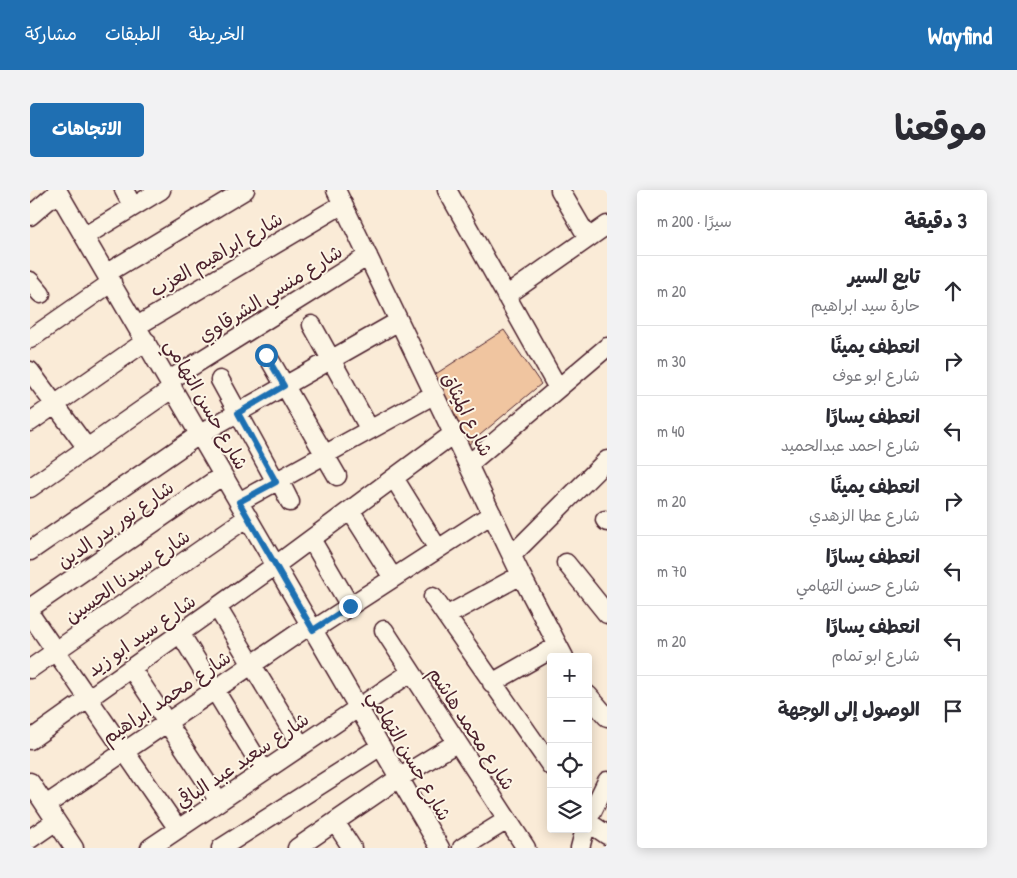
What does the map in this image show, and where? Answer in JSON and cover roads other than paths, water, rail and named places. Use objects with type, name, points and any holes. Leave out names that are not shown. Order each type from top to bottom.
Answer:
[{"type":"street","points":[[124,190],[133,207]]},
{"type":"street","points":[[85,236],[161,190]]},
{"type":"street","points":[[30,339],[109,278],[245,190]]},
{"type":"street","points":[[446,190],[558,388]]},
{"type":"street","points":[[560,190],[588,238]]},
{"type":"street","points":[[30,216],[58,191]]},
{"type":"street","name":"شارع حسن التهامي","points":[[58,191],[440,848]]},
{"type":"street","name":"شارع الميثاق","points":[[339,197],[521,575],[561,651]]},
{"type":"street","name":"شارع ابراهيم العزب","points":[[137,326],[339,197]]},
{"type":"street","points":[[506,296],[607,225]]},
{"type":"street","name":"شارع منسي الشرقاوي","points":[[30,488],[87,448],[171,384],[368,256]]},
{"type":"street","points":[[30,551],[200,434],[399,320]]},
{"type":"street","points":[[312,325],[370,430]]},
{"type":"street","points":[[30,422],[146,341]]},
{"type":"street","points":[[469,464],[607,347]]},
{"type":"street","points":[[266,355],[337,476]]},
{"type":"street","points":[[30,371],[87,448]]},
{"type":"street","points":[[220,380],[290,502]]},
{"type":"street","points":[[239,502],[434,394]]},
{"type":"street","name":"شارع سيد ابو زيد","points":[[30,740],[311,540],[453,434]]},
{"type":"street","points":[[512,555],[607,460]]},
{"type":"street","name":"شارع نور بدر الدين","points":[[30,608],[223,475]]},
{"type":"street","points":[[394,478],[438,549]]},
{"type":"street","points":[[350,510],[392,578]]},
{"type":"street","name":"شارع محمد ابراهيم","points":[[46,805],[252,665],[312,627],[350,606],[492,514]]},
{"type":"street","name":"شارع سيدنا الحسين","points":[[30,668],[248,518]]},
{"type":"street","points":[[311,540],[350,606]]},
{"type":"street","points":[[566,563],[607,614]]},
{"type":"street","points":[[446,616],[521,575]]},
{"type":"street","points":[[433,597],[492,683],[545,744]]},
{"type":"street","points":[[217,607],[301,746]]},
{"type":"street","points":[[30,614],[178,829]]},
{"type":"street","name":"شارع محمد هاشم","points":[[384,630],[410,674],[526,848]]},
{"type":"street","points":[[180,633],[264,771]]},
{"type":"street","points":[[492,683],[561,651]]},
{"type":"street","points":[[131,668],[219,801]]},
{"type":"street","name":"شارع سعيد عبد الباقي","points":[[150,848],[410,674]]},
{"type":"street","points":[[302,847],[399,778],[456,743]]},
{"type":"street","points":[[222,848],[381,746]]},
{"type":"street","points":[[592,813],[607,781]]},
{"type":"street","points":[[30,782],[74,848]]},
{"type":"street","points":[[462,848],[507,820]]},
{"type":"street","points":[[30,838],[56,821]]},
{"type":"street","points":[[335,822],[352,848]]},
{"type":"street","points":[[592,824],[607,835]]},
{"type":"street","points":[[580,848],[585,833]]}]
